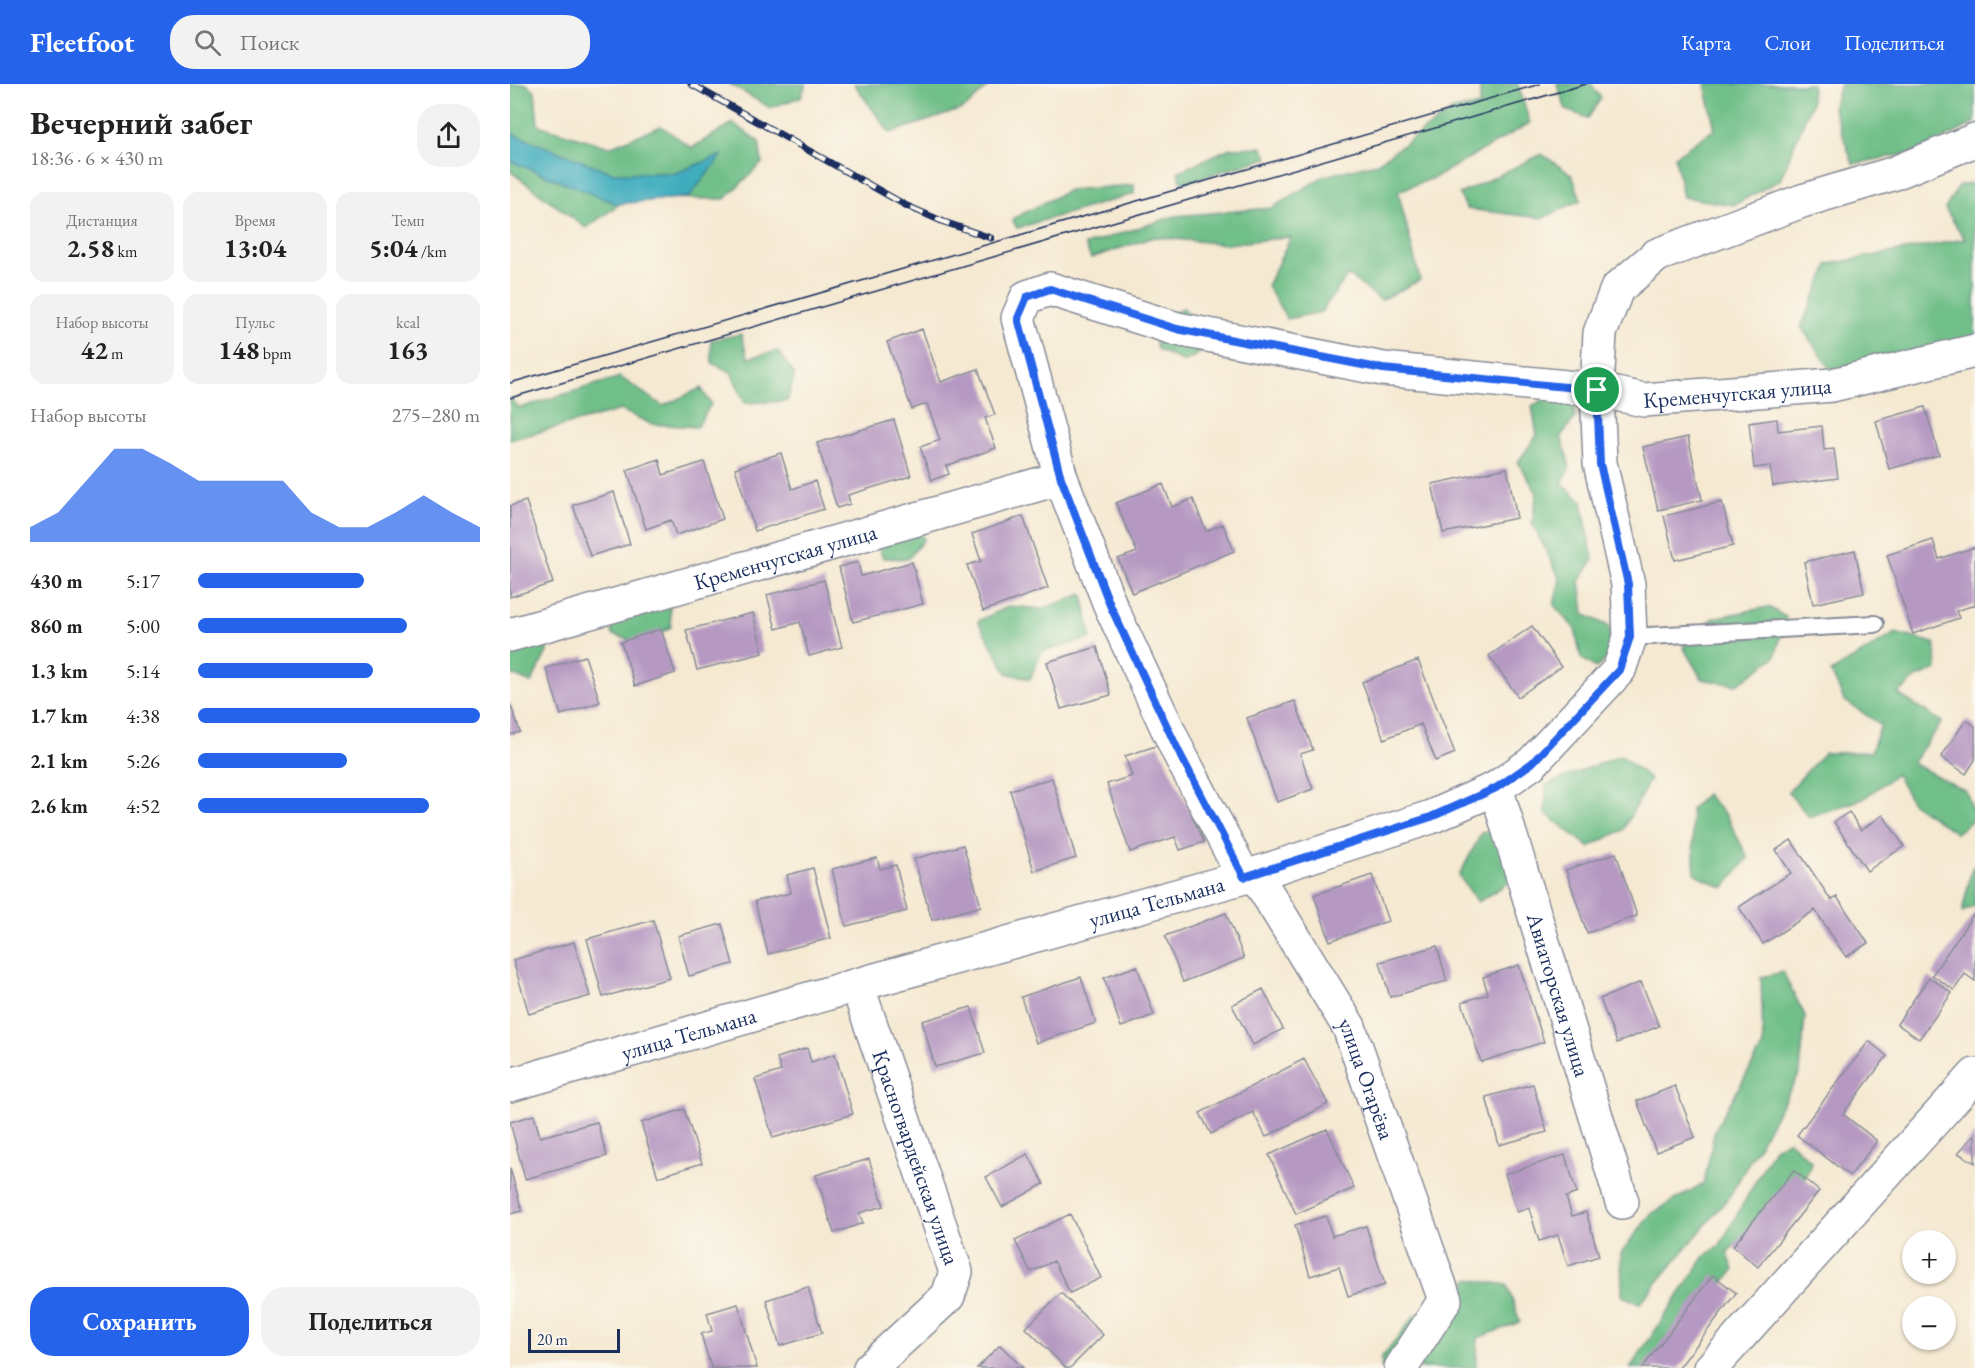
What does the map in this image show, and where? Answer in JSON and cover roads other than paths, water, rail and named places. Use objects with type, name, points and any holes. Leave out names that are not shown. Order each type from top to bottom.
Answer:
[{"type":"street","name":"улица Тельмана","points":[[510,1085],[1250,875],[1431,817],[1496,788],[1532,763],[1619,670],[1630,637],[1628,584],[1600,464],[1597,390],[1600,333],[1617,288],[1657,255],[1802,201],[1892,174],[1975,140]]},
{"type":"street","name":"Кременчугская улица","points":[[1018,318],[1027,297],[1050,289],[1177,329],[1383,369],[1597,390],[1644,400],[1832,385],[1975,351]]},
{"type":"street","name":"улица Огарёва","points":[[1018,318],[1061,478],[1110,605],[1178,750],[1250,875],[1349,1027],[1445,1300],[1401,1368]]},
{"type":"street","name":"Кременчугская улица","points":[[510,635],[1061,478]]},
{"type":"street","name":"Авиаторская улица","points":[[1496,788],[1622,1202]]},
{"type":"street","name":"Красногвардейская улица","points":[[857,985],[956,1272],[948,1296],[870,1368]]},
{"type":"street","points":[[1711,1368],[1975,1075]]},
{"type":"lane","points":[[1630,637],[1875,624]]},
{"type":"water","points":[[510,133],[613,173],[676,173],[722,155],[689,197],[617,204],[510,161]]},
{"type":"tram line","points":[[510,383],[1540,84]]},
{"type":"tram line","points":[[510,398],[1586,84]]},
{"type":"railway","points":[[691,84],[907,206],[991,238]]}]
